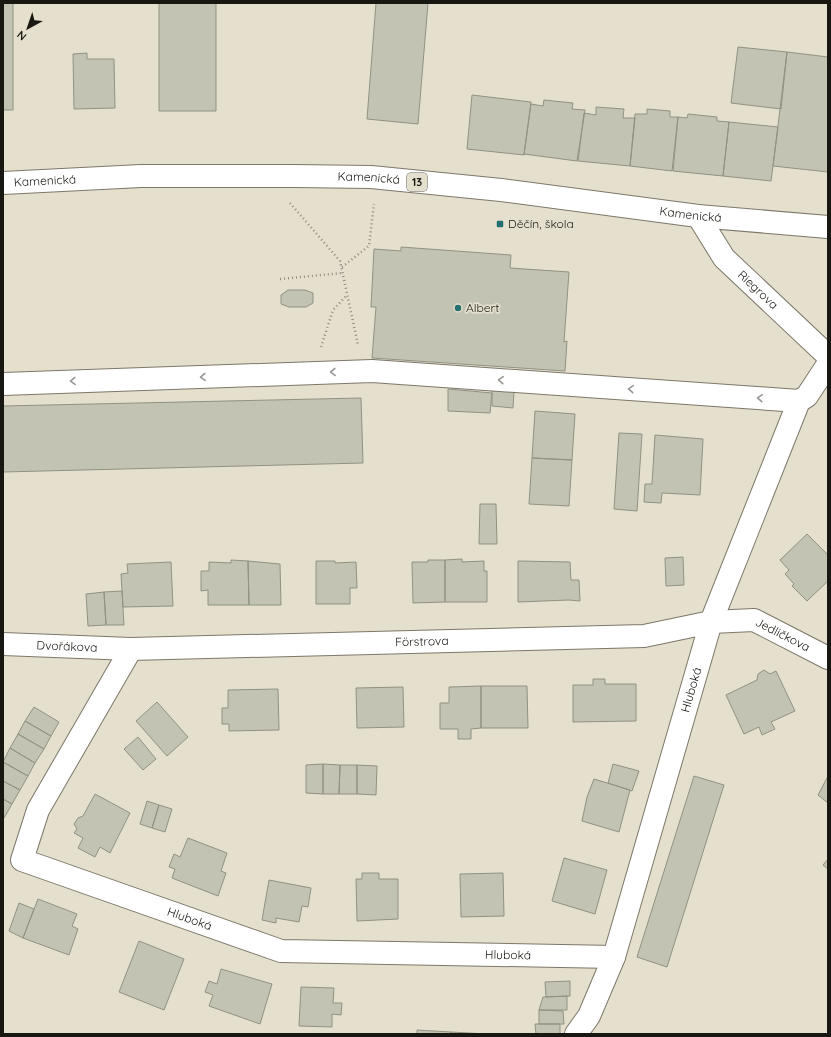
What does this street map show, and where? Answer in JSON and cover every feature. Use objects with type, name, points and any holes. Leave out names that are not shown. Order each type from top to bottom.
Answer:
[{"type":"street","name":"Kamenická","points":[[3,183],[141,176],[265,175],[377,178],[501,190],[698,216],[828,227]]},
{"type":"street","name":"Riegrova","points":[[698,216],[724,258],[828,356]]},
{"type":"street","name":"Hluboká","points":[[132,649],[38,810],[22,860],[281,951],[614,957],[711,622],[799,401],[807,396],[828,364]]},
{"type":"street","points":[[3,384],[363,371],[799,401]]},
{"type":"street","name":"Jedličkova","points":[[711,622],[754,620],[828,658]]},
{"type":"street","name":"Förstrova","points":[[132,649],[644,636],[711,622]]},
{"type":"street","name":"Dvořákova","points":[[3,644],[132,649]]},
{"type":"street","points":[[576,1034],[589,1016],[614,957]]},
{"type":"path","points":[[265,175],[340,261],[363,371]]},
{"type":"path","points":[[342,267],[369,246],[377,178]]},
{"type":"path","points":[[280,279],[343,273]]},
{"type":"path","points":[[315,373],[325,332],[333,310],[347,295]]},
{"type":"building","points":[[3,3],[13,3],[13,110],[3,110]]},
{"type":"building","points":[[159,3],[216,3],[216,111],[159,111]]},
{"type":"building","points":[[376,3],[428,3],[418,124],[367,119]]},
{"type":"building","points":[[738,47],[787,52],[781,109],[731,103]]},
{"type":"building","points":[[787,52],[828,57],[828,172],[773,166]]},
{"type":"building","points":[[87,53],[87,59],[114,59],[115,108],[74,109],[73,54]]},
{"type":"building","points":[[472,95],[531,102],[524,155],[467,149]]},
{"type":"building","points":[[544,100],[573,103],[572,109],[585,110],[577,161],[524,154],[531,104],[543,106]]},
{"type":"building","points":[[596,107],[624,109],[623,118],[635,118],[630,166],[578,161],[584,113],[596,115]]},
{"type":"building","points":[[647,109],[670,111],[670,117],[678,117],[672,171],[630,166],[635,114],[647,114]]},
{"type":"building","points":[[688,114],[717,117],[717,121],[729,122],[723,176],[673,171],[678,117],[687,118]]},
{"type":"building","points":[[729,122],[778,127],[771,181],[723,176]]},
{"type":"building","points":[[401,247],[511,255],[510,268],[569,272],[564,342],[567,341],[565,371],[372,358],[376,307],[371,307],[374,249],[401,251]]},
{"type":"building","points":[[288,290],[305,290],[313,293],[313,303],[306,307],[289,307],[281,304],[281,295]]},
{"type":"building","points":[[448,389],[492,393],[490,413],[448,411]]},
{"type":"building","points":[[492,390],[514,392],[513,408],[492,406]]},
{"type":"building","points":[[361,398],[363,463],[3,472],[3,406]]},
{"type":"building","points":[[535,411],[575,414],[572,460],[532,458]]},
{"type":"building","points":[[619,433],[642,434],[637,511],[614,509]]},
{"type":"building","points":[[655,435],[703,439],[700,495],[662,493],[661,503],[644,502],[645,484],[652,484]]},
{"type":"building","points":[[532,458],[572,460],[569,506],[529,504]]},
{"type":"building","points":[[480,504],[496,504],[497,544],[479,544]]},
{"type":"building","points":[[807,534],[828,555],[828,581],[807,601],[792,586],[794,584],[785,574],[789,570],[780,560]]},
{"type":"building","points":[[683,557],[684,585],[666,586],[665,558]]},
{"type":"building","points":[[462,559],[462,562],[484,561],[484,571],[487,571],[487,602],[445,602],[445,560]]},
{"type":"building","points":[[231,560],[248,561],[249,605],[208,605],[208,590],[201,591],[201,571],[209,571],[209,562],[231,563]]},
{"type":"building","points":[[428,560],[445,560],[445,602],[413,603],[412,562],[428,562]]},
{"type":"building","points":[[248,561],[280,564],[281,605],[249,605]]},
{"type":"building","points":[[316,561],[335,561],[335,563],[356,562],[357,588],[350,588],[350,604],[316,604]]},
{"type":"building","points":[[518,561],[570,562],[571,580],[579,580],[580,601],[518,602]]},
{"type":"building","points":[[171,562],[173,606],[123,607],[121,574],[128,573],[127,564]]},
{"type":"building","points":[[122,591],[124,625],[106,625],[104,592]]},
{"type":"building","points":[[104,592],[106,625],[88,626],[86,594]]},
{"type":"building","points":[[764,670],[770,674],[776,671],[795,711],[771,722],[775,729],[762,735],[759,727],[744,734],[726,695],[757,680],[758,674]]},
{"type":"building","points":[[593,679],[605,679],[605,684],[636,684],[636,721],[573,722],[573,685],[593,685]]},
{"type":"building","points":[[481,686],[481,728],[471,729],[471,739],[458,739],[458,729],[440,729],[440,703],[449,703],[449,687]]},
{"type":"building","points":[[481,686],[527,686],[528,728],[481,728]]},
{"type":"building","points":[[403,687],[404,727],[357,728],[356,688]]},
{"type":"building","points":[[278,689],[279,730],[229,731],[229,724],[222,724],[222,708],[228,708],[228,690]]},
{"type":"building","points":[[157,702],[188,737],[167,756],[136,721]]},
{"type":"building","points":[[34,707],[59,722],[51,736],[25,721]]},
{"type":"building","points":[[25,721],[51,736],[44,749],[18,734]]},
{"type":"building","points":[[18,734],[44,749],[35,763],[10,748]]},
{"type":"building","points":[[138,737],[156,759],[143,770],[124,749]]},
{"type":"building","points":[[10,748],[35,763],[28,776],[3,762]]},
{"type":"building","points":[[3,762],[28,776],[20,790],[3,781]]},
{"type":"building","points":[[323,764],[323,794],[306,793],[306,765]]},
{"type":"building","points":[[323,764],[340,765],[339,794],[323,794]]},
{"type":"building","points":[[613,764],[639,771],[632,791],[608,783]]},
{"type":"building","points":[[340,765],[357,765],[357,794],[339,794]]},
{"type":"building","points":[[357,765],[377,766],[376,795],[357,794]]},
{"type":"building","points":[[694,776],[724,785],[667,967],[637,957]]},
{"type":"building","points":[[828,776],[828,803],[818,795]]},
{"type":"building","points":[[594,779],[630,790],[619,832],[582,821],[587,797]]},
{"type":"building","points":[[3,781],[20,790],[12,804],[3,799]]},
{"type":"building","points":[[95,794],[130,813],[110,853],[100,847],[95,857],[78,848],[83,838],[74,833],[77,829],[74,824],[78,818],[83,816]]},
{"type":"building","points":[[3,799],[12,804],[4,818],[3,817]]},
{"type":"building","points":[[147,801],[159,805],[152,828],[140,824]]},
{"type":"building","points":[[159,805],[172,809],[165,832],[152,828]]},
{"type":"building","points":[[188,838],[227,853],[221,871],[226,873],[218,896],[172,878],[175,869],[169,867],[174,854],[180,857]]},
{"type":"building","points":[[564,858],[607,870],[595,914],[552,901]]},
{"type":"building","points":[[828,859],[828,869],[823,865]]},
{"type":"building","points":[[362,873],[379,873],[379,879],[398,879],[398,919],[357,921],[356,879],[362,879]]},
{"type":"building","points":[[503,873],[504,916],[461,917],[460,874]]},
{"type":"building","points":[[269,880],[311,888],[308,907],[302,906],[299,922],[276,918],[276,923],[262,920]]},
{"type":"building","points":[[38,899],[77,914],[72,926],[78,929],[69,955],[23,938]]},
{"type":"building","points":[[19,903],[34,909],[23,938],[9,931]]},
{"type":"building","points":[[139,941],[184,959],[164,1010],[119,992]]},
{"type":"building","points":[[221,969],[272,984],[260,1024],[209,1006],[213,995],[205,992],[209,981],[217,984]]},
{"type":"building","points":[[570,981],[570,996],[546,997],[545,982]]},
{"type":"building","points":[[301,987],[334,988],[333,1003],[342,1003],[341,1015],[332,1014],[332,1027],[299,1026]]},
{"type":"building","points":[[567,996],[567,1010],[539,1010],[543,997]]},
{"type":"building","points":[[539,1010],[563,1011],[564,1024],[539,1024]]},
{"type":"building","points":[[535,1024],[560,1024],[560,1034],[536,1034]]},
{"type":"building","points":[[417,1030],[451,1032],[451,1034],[417,1034]]},
{"type":"building","points":[[451,1032],[486,1034],[451,1034]]},
{"type":"place","name":"Děčín, škola","points":[[500,224]]},
{"type":"place","name":"Albert","points":[[458,308]]}]
